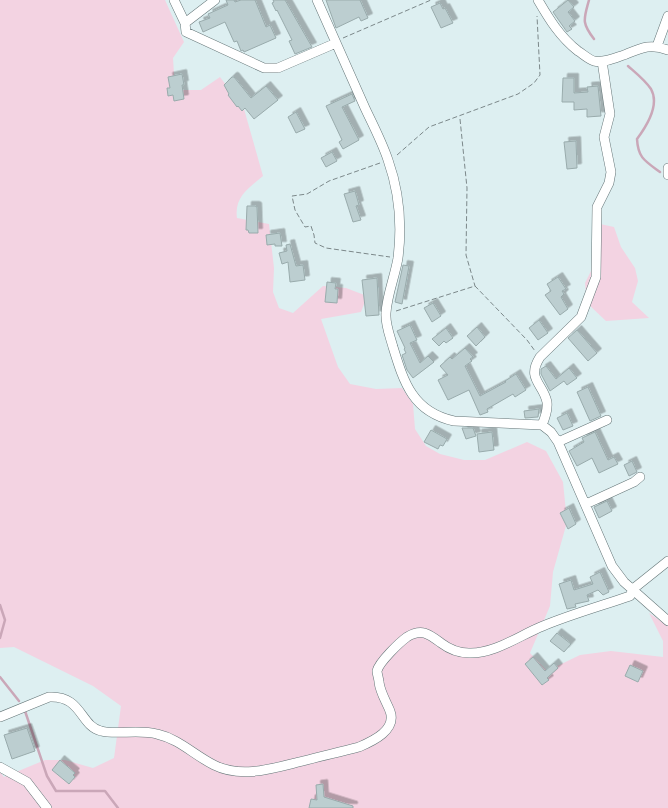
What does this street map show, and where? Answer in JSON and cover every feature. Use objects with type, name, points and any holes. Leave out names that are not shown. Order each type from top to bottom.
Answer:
[{"type":"street","points":[[174,0],[185,23],[186,32],[264,68],[278,68],[336,42]]},
{"type":"street","points":[[185,23],[215,0]]},
{"type":"street","points":[[317,0],[388,160],[398,206],[400,227],[398,258],[386,314],[387,326],[408,388],[418,404],[441,418],[454,421],[542,425],[552,432],[586,504],[612,566],[639,597],[668,621]]},
{"type":"street","points":[[538,0],[564,40],[594,61],[616,58],[642,48],[658,46],[668,50]]},
{"type":"street","points":[[658,46],[668,16]]},
{"type":"street","points":[[542,425],[547,411],[546,401],[536,380],[535,365],[580,317],[596,277],[596,207],[609,183],[611,172],[604,136],[610,114],[602,61]]},
{"type":"street","points":[[668,168],[668,175]]},
{"type":"street","points":[[558,442],[607,420]]},
{"type":"street","points":[[586,504],[634,482],[640,477]]},
{"type":"street","points":[[0,717],[49,696],[56,696],[70,701],[93,727],[102,731],[148,732],[171,738],[214,765],[228,770],[241,772],[268,769],[359,747],[372,742],[385,731],[391,722],[391,713],[380,686],[377,670],[383,660],[406,638],[415,633],[423,632],[431,635],[454,651],[469,653],[487,651],[543,626],[630,596],[633,589],[668,561]]},
{"type":"street","points":[[0,766],[27,782],[47,808]]},
{"type":"path","points":[[336,42],[431,0]]},
{"type":"path","points":[[398,258],[326,248],[315,243],[310,226],[305,227],[295,210],[292,196],[307,194],[328,180],[388,160],[429,127],[518,94],[534,83],[540,75],[537,16]]},
{"type":"path","points":[[460,117],[467,188],[466,255],[475,286],[527,340],[540,358]]},
{"type":"path","points":[[386,314],[475,286]]},
{"type":"shaded area","points":[[0,0],[165,0],[184,42],[173,58],[175,90],[201,90],[220,77],[244,109],[263,176],[240,199],[237,218],[269,224],[274,268],[273,292],[279,308],[293,313],[323,286],[346,288],[367,296],[361,312],[321,319],[338,367],[350,384],[376,389],[402,388],[413,404],[415,429],[426,446],[440,454],[464,460],[485,460],[527,442],[546,451],[563,482],[567,522],[553,572],[550,606],[530,653],[547,671],[580,655],[611,651],[663,657],[663,641],[649,613],[668,626],[668,808],[0,808],[0,772],[4,777],[45,760],[65,760],[93,768],[114,758],[121,706],[93,686],[14,647],[0,648]]},
{"type":"shaded area","points":[[600,224],[614,227],[621,247],[635,268],[638,281],[632,302],[649,318],[606,321],[587,303],[585,283],[593,267]]},
{"type":"building","points":[[226,0],[234,0],[235,2],[255,0],[266,27],[270,25],[276,38],[244,52],[243,50],[241,51],[237,41],[234,42],[225,22],[203,32],[199,22],[210,18],[208,14],[228,5]]},
{"type":"building","points":[[273,0],[285,0],[312,47],[295,54],[289,41],[292,40],[272,3],[274,2]]},
{"type":"building","points":[[326,0],[360,0],[368,18],[361,21],[359,17],[336,28]]},
{"type":"building","points":[[568,0],[574,7],[568,12],[575,21],[569,26],[572,29],[567,32],[553,12]]},
{"type":"building","points":[[440,3],[453,23],[441,28],[431,7]]},
{"type":"building","points":[[182,74],[184,99],[174,101],[173,95],[168,96],[167,88],[170,88],[168,77]]},
{"type":"building","points":[[232,77],[251,98],[266,86],[278,100],[254,119],[245,108],[242,111],[237,107],[228,95],[224,85]]},
{"type":"building","points":[[563,78],[574,78],[574,93],[588,92],[587,87],[598,86],[601,116],[587,117],[587,109],[574,110],[574,102],[562,102]]},
{"type":"building","points":[[352,94],[355,101],[342,107],[359,140],[343,149],[339,142],[342,140],[326,106]]},
{"type":"building","points":[[296,112],[305,129],[296,133],[288,117]]},
{"type":"building","points":[[576,141],[577,168],[567,169],[564,142]]},
{"type":"building","points":[[332,152],[337,161],[326,167],[321,158]]},
{"type":"building","points":[[355,191],[359,205],[356,206],[361,220],[353,222],[344,194]]},
{"type":"building","points":[[247,206],[257,207],[258,233],[249,233],[246,230]]},
{"type":"building","points":[[280,233],[282,246],[275,246],[275,244],[267,245],[266,235]]},
{"type":"building","points":[[290,244],[296,266],[303,265],[305,280],[290,282],[288,262],[282,264],[279,253],[287,251],[286,245]]},
{"type":"building","points":[[403,265],[409,266],[402,304],[395,302]]},
{"type":"building","points":[[558,277],[566,289],[562,291],[564,294],[561,297],[568,309],[560,315],[545,295],[551,291],[547,284]]},
{"type":"building","points":[[377,278],[379,315],[366,316],[362,280]]},
{"type":"building","points":[[327,282],[336,283],[335,289],[338,289],[337,303],[325,302]]},
{"type":"building","points":[[433,303],[441,316],[432,322],[424,308]]},
{"type":"building","points":[[539,320],[548,333],[538,340],[529,328]]},
{"type":"building","points":[[410,325],[417,340],[410,343],[420,363],[428,356],[434,362],[413,378],[407,370],[402,355],[406,353],[405,348],[397,331]]},
{"type":"building","points":[[477,327],[485,337],[476,346],[467,336]]},
{"type":"building","points":[[446,328],[453,338],[446,343],[444,341],[439,346],[432,339]]},
{"type":"building","points":[[577,330],[597,353],[588,361],[568,338]]},
{"type":"building","points":[[465,348],[473,357],[470,359],[472,361],[465,366],[480,396],[506,382],[516,374],[526,390],[515,397],[513,394],[487,409],[488,412],[480,415],[469,390],[448,400],[438,380],[448,375],[440,366]]},
{"type":"building","points":[[546,366],[556,379],[569,368],[577,378],[567,385],[564,381],[550,391],[541,374],[541,369]]},
{"type":"building","points":[[588,387],[601,416],[590,421],[577,392]]},
{"type":"building","points":[[539,409],[538,417],[525,418],[524,411]]},
{"type":"building","points":[[567,413],[573,426],[563,430],[557,418]]},
{"type":"building","points":[[462,428],[473,428],[476,436],[466,439]]},
{"type":"building","points":[[431,430],[447,439],[443,446],[440,445],[438,449],[424,442]]},
{"type":"building","points":[[492,432],[494,450],[479,452],[477,434]]},
{"type":"building","points":[[595,432],[608,460],[614,457],[618,464],[599,473],[592,458],[577,466],[569,451],[584,442],[582,438]]},
{"type":"building","points":[[632,461],[637,472],[629,476],[624,465]]},
{"type":"building","points":[[607,501],[612,511],[599,518],[594,507]]},
{"type":"building","points":[[569,508],[576,524],[568,529],[560,513]]},
{"type":"building","points":[[600,572],[609,592],[603,595],[598,590],[587,595],[589,601],[575,604],[576,607],[567,609],[559,584],[571,580],[574,590],[593,584],[590,577]]},
{"type":"building","points":[[557,633],[571,644],[564,652],[550,641]]},
{"type":"building","points":[[533,657],[545,671],[554,663],[558,668],[547,678],[549,680],[542,685],[525,664]]},
{"type":"building","points":[[630,665],[643,671],[638,682],[625,676]]},
{"type":"building","points":[[27,728],[35,751],[12,759],[4,735]]},
{"type":"building","points":[[60,760],[75,773],[73,775],[75,777],[69,784],[52,770]]},
{"type":"building","points":[[323,784],[324,797],[353,806],[353,808],[309,808],[311,799],[317,800],[316,785]]},
{"type":"waterway","points":[[589,0],[585,24],[594,39]]},
{"type":"waterway","points":[[628,66],[646,83],[653,95],[654,102],[651,116],[637,139],[639,151],[643,158],[660,172]]},
{"type":"waterway","points":[[0,605],[5,620],[0,638]]},
{"type":"waterway","points":[[0,677],[19,701]]},
{"type":"waterway","points":[[25,711],[47,776],[56,791],[105,791],[118,808]]}]
